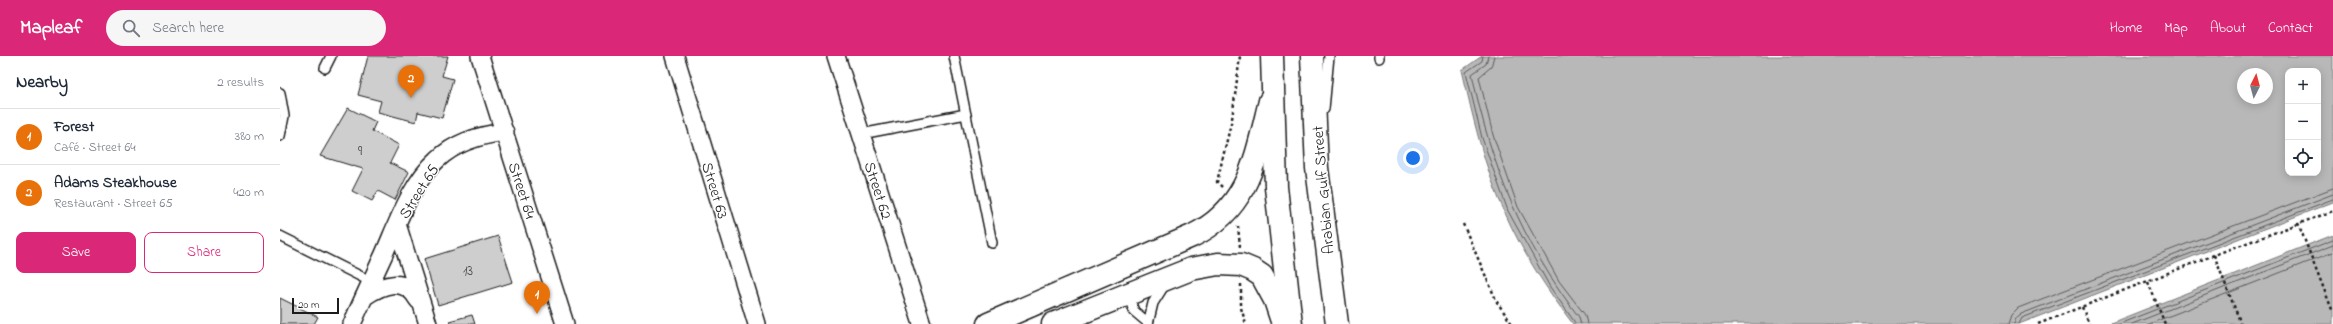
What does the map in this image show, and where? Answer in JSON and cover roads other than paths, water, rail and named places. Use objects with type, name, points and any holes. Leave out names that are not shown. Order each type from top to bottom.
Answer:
[{"type":"main road","points":[[1272,56],[1276,187],[1291,324]]},
{"type":"main road","name":"Arabian Gulf Street","points":[[1312,56],[1317,168],[1337,324]]},
{"type":"main road","points":[[988,324],[1206,229],[1228,212],[1236,201],[1254,162],[1273,91]]},
{"type":"main road","points":[[1053,324],[1172,276],[1206,265],[1231,264],[1248,268],[1258,273],[1275,300],[1283,324]]},
{"type":"main road","points":[[1097,276],[1109,282],[1122,296]]},
{"type":"street","name":"Street 64","points":[[480,56],[565,324]]},
{"type":"street","name":"Street 63","points":[[675,56],[757,324]]},
{"type":"street","name":"Street 62","points":[[836,56],[922,324]]},
{"type":"street","name":"Street 65","points":[[352,324],[397,224],[416,187],[438,158],[464,142],[505,132]]},
{"type":"street","name":"Street 65","points":[[397,224],[428,324]]},
{"type":"street","name":"Street 65","points":[[368,289],[399,284],[410,289],[421,305]]},
{"type":"lane","points":[[325,68],[331,56]]},
{"type":"lane","points":[[954,56],[992,243]]},
{"type":"lane","points":[[1317,168],[1329,56]]},
{"type":"lane","points":[[280,93],[284,116],[280,136]]},
{"type":"lane","points":[[861,134],[966,114]]},
{"type":"lane","points":[[280,236],[368,289]]},
{"type":"lane","points":[[1122,296],[1134,311],[1147,323],[1158,293],[1172,276]]},
{"type":"water","points":[[1482,56],[2333,56],[2333,202],[2019,324],[1573,324],[1536,270],[1512,228],[1491,178],[1475,124],[1462,70]]},
{"type":"water","points":[[2333,235],[2333,324],[2108,324]]},
{"type":"place","name":"Adams Steakhouse","points":[[411,98]]},
{"type":"place","name":"Forest","points":[[537,314]]}]
